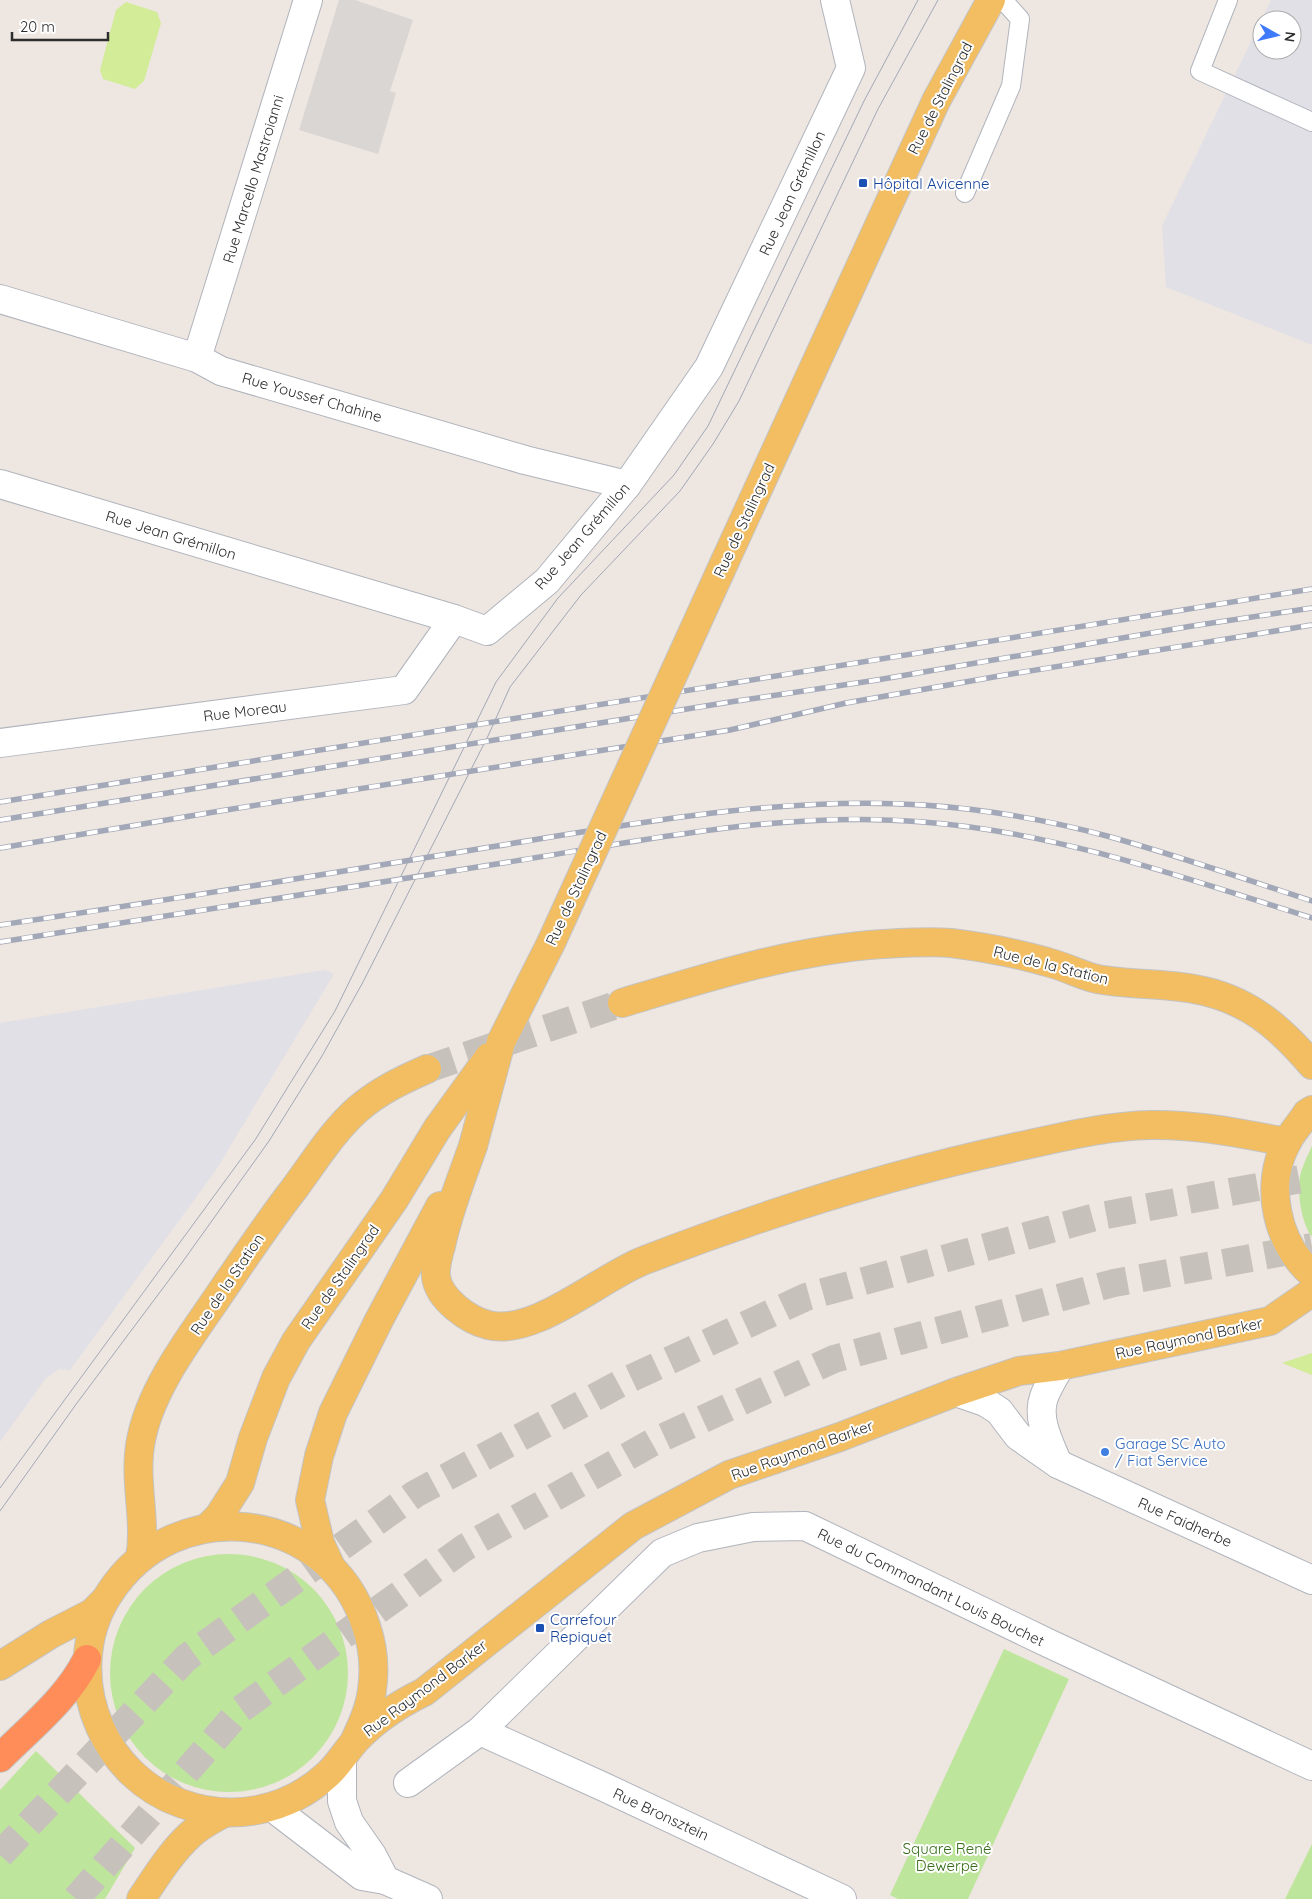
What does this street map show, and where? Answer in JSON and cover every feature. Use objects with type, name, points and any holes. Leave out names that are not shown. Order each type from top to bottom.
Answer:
[{"type":"highway","points":[[0,1758],[66,1692],[78,1678],[87,1659]]},
{"type":"main road","name":"Rue de Stalingrad","points":[[208,1527],[219,1516],[240,1483],[253,1438],[276,1378],[296,1341],[394,1200],[437,1129],[501,1042],[551,943],[936,101],[991,0]]},
{"type":"main road","name":"Rue de la Station","points":[[622,1003],[710,976],[815,952],[904,943],[948,943],[983,948],[1047,962],[1096,979],[1195,989],[1228,998],[1237,1001],[1258,1014],[1290,1039],[1312,1064]]},
{"type":"main road","name":"Rue de Stalingrad","points":[[330,1566],[320,1543],[310,1500],[319,1456],[333,1413],[379,1320],[473,1146],[501,1042]]},
{"type":"main road","name":"Rue de la Station","points":[[140,1558],[143,1543],[143,1523],[138,1490],[140,1441],[149,1413],[162,1384],[197,1327],[268,1223],[336,1132],[357,1110],[373,1098],[427,1069]]},
{"type":"main road","points":[[1312,1110],[1307,1113],[1287,1142],[1278,1167],[1275,1194],[1278,1220],[1288,1245],[1304,1267],[1312,1274]]},
{"type":"main road","points":[[473,1146],[447,1218],[436,1264],[436,1280],[451,1305],[488,1325],[502,1326],[523,1323],[545,1314],[642,1261],[812,1202],[946,1162],[1093,1130],[1151,1125],[1204,1128],[1287,1142]]},
{"type":"main road","name":"Rue Raymond Barker","points":[[105,1600],[90,1638],[87,1659],[88,1688],[94,1715],[106,1742],[123,1765],[144,1784],[169,1799],[196,1809],[224,1813],[256,1811],[272,1807],[292,1799],[327,1775],[348,1750],[378,1720],[400,1704],[424,1692],[633,1526],[729,1475],[840,1437],[956,1392],[1019,1371],[1060,1366],[1270,1321],[1312,1292]]},
{"type":"main road","points":[[0,1666],[51,1634],[92,1613],[105,1600],[127,1570],[140,1558],[172,1538],[208,1527],[252,1527],[274,1532],[313,1552],[330,1566],[348,1587],[361,1611],[370,1637],[373,1663],[372,1690],[365,1717],[348,1750]]},
{"type":"main road","points":[[141,1899],[162,1868],[191,1834],[224,1813]]},
{"type":"street","name":"Rue Marcello Mastroianni","points":[[197,358],[308,0]]},
{"type":"street","name":"Rue Jean Grémillon","points":[[0,484],[454,619],[487,631],[547,581],[627,485],[709,368],[851,68],[835,0]]},
{"type":"street","name":"Rue Youssef Chahine","points":[[0,299],[197,358],[221,371],[525,460],[627,485]]},
{"type":"street","name":"Rue Moreau","points":[[0,743],[404,690],[454,619]]},
{"type":"street","points":[[1058,1464],[1044,1428],[1042,1413],[1044,1398],[1060,1366]]},
{"type":"street","name":"Rue Faidherbe","points":[[956,1392],[985,1402],[999,1411],[1018,1436],[1058,1464],[1312,1580]]},
{"type":"street","name":"Rue du Commandant Louis Bouchet","points":[[408,1783],[480,1731],[662,1553],[698,1538],[753,1527],[805,1526],[1048,1643],[1312,1766]]},
{"type":"street","name":"Rue Bronsztein","points":[[480,1731],[842,1899]]},
{"type":"street","points":[[348,1750],[342,1802],[349,1822],[372,1855],[386,1880]]},
{"type":"street","points":[[272,1807],[362,1876],[386,1880],[428,1899]]},
{"type":"lane","points":[[965,193],[1010,86],[1020,19],[1003,0]]},
{"type":"lane","points":[[1228,0],[1200,71],[1312,122]]},
{"type":"shaded area","points":[[339,0],[355,0],[413,20],[390,91],[396,93],[378,154],[299,130]]},
{"type":"shaded area","points":[[1271,0],[1312,0],[1312,345],[1166,287],[1162,226],[1252,39],[1252,60],[1302,60],[1302,10],[1266,10]]},
{"type":"shaded area","points":[[325,970],[334,974],[216,1170],[70,1370],[59,1369],[46,1378],[0,1442],[0,1023]]},
{"type":"green space","points":[[126,2],[157,12],[161,23],[144,81],[135,89],[103,79],[100,70],[116,10]]},
{"type":"green space","points":[[1312,1146],[1312,1237],[1302,1215],[1299,1187],[1301,1172]]},
{"type":"green space","points":[[1312,1353],[1312,1375],[1282,1363]]},
{"type":"green space","points":[[217,1554],[241,1554],[264,1559],[285,1568],[305,1581],[321,1597],[334,1617],[343,1638],[348,1661],[346,1696],[339,1719],[321,1749],[305,1765],[285,1778],[264,1787],[241,1792],[217,1792],[194,1787],[173,1778],[153,1765],[137,1749],[124,1729],[115,1708],[110,1685],[110,1661],[115,1638],[124,1617],[137,1597],[153,1581],[173,1568],[194,1559]]},
{"type":"green space","name":"Square René Dewerpe","points":[[1004,1649],[1069,1679],[968,1899],[898,1899],[890,1895]]},
{"type":"green space","points":[[36,1751],[135,1848],[105,1899],[0,1899],[0,1790]]},
{"type":"green space","points":[[1312,1844],[1312,1899],[1285,1899]]},
{"type":"tunnel","points":[[427,1069],[622,1003]]},
{"type":"tunnel","points":[[0,1855],[186,1658],[415,1494],[623,1382],[806,1297],[1095,1217],[1312,1177]]},
{"type":"tunnel","points":[[76,1899],[241,1709],[464,1548],[655,1441],[834,1359],[1114,1283],[1312,1247]]},
{"type":"tram line","points":[[0,1488],[255,1140],[335,1011],[496,682],[558,598],[674,475],[708,426],[864,101],[918,0]]},
{"type":"tram line","points":[[0,1511],[269,1141],[322,1056],[363,982],[488,736],[510,687],[581,595],[680,491],[713,444],[739,401],[878,109],[938,0]]},
{"type":"railway","points":[[0,802],[1312,589]]},
{"type":"railway","points":[[0,820],[877,680],[1192,626],[1312,608]]},
{"type":"railway","points":[[0,848],[730,730],[846,703],[1312,625]]},
{"type":"railway","points":[[0,925],[656,821],[762,808],[869,803],[969,809],[1062,825],[1159,851],[1312,901]]},
{"type":"railway","points":[[0,942],[660,837],[764,824],[870,819],[973,827],[1071,846],[1168,873],[1312,918]]},
{"type":"place","name":"Hôpital Avicenne","points":[[863,183]]},
{"type":"place","name":"Garage SC Auto / Fiat Service","points":[[1105,1452]]},
{"type":"place","name":"Carrefour Repiquet","points":[[540,1628]]}]
